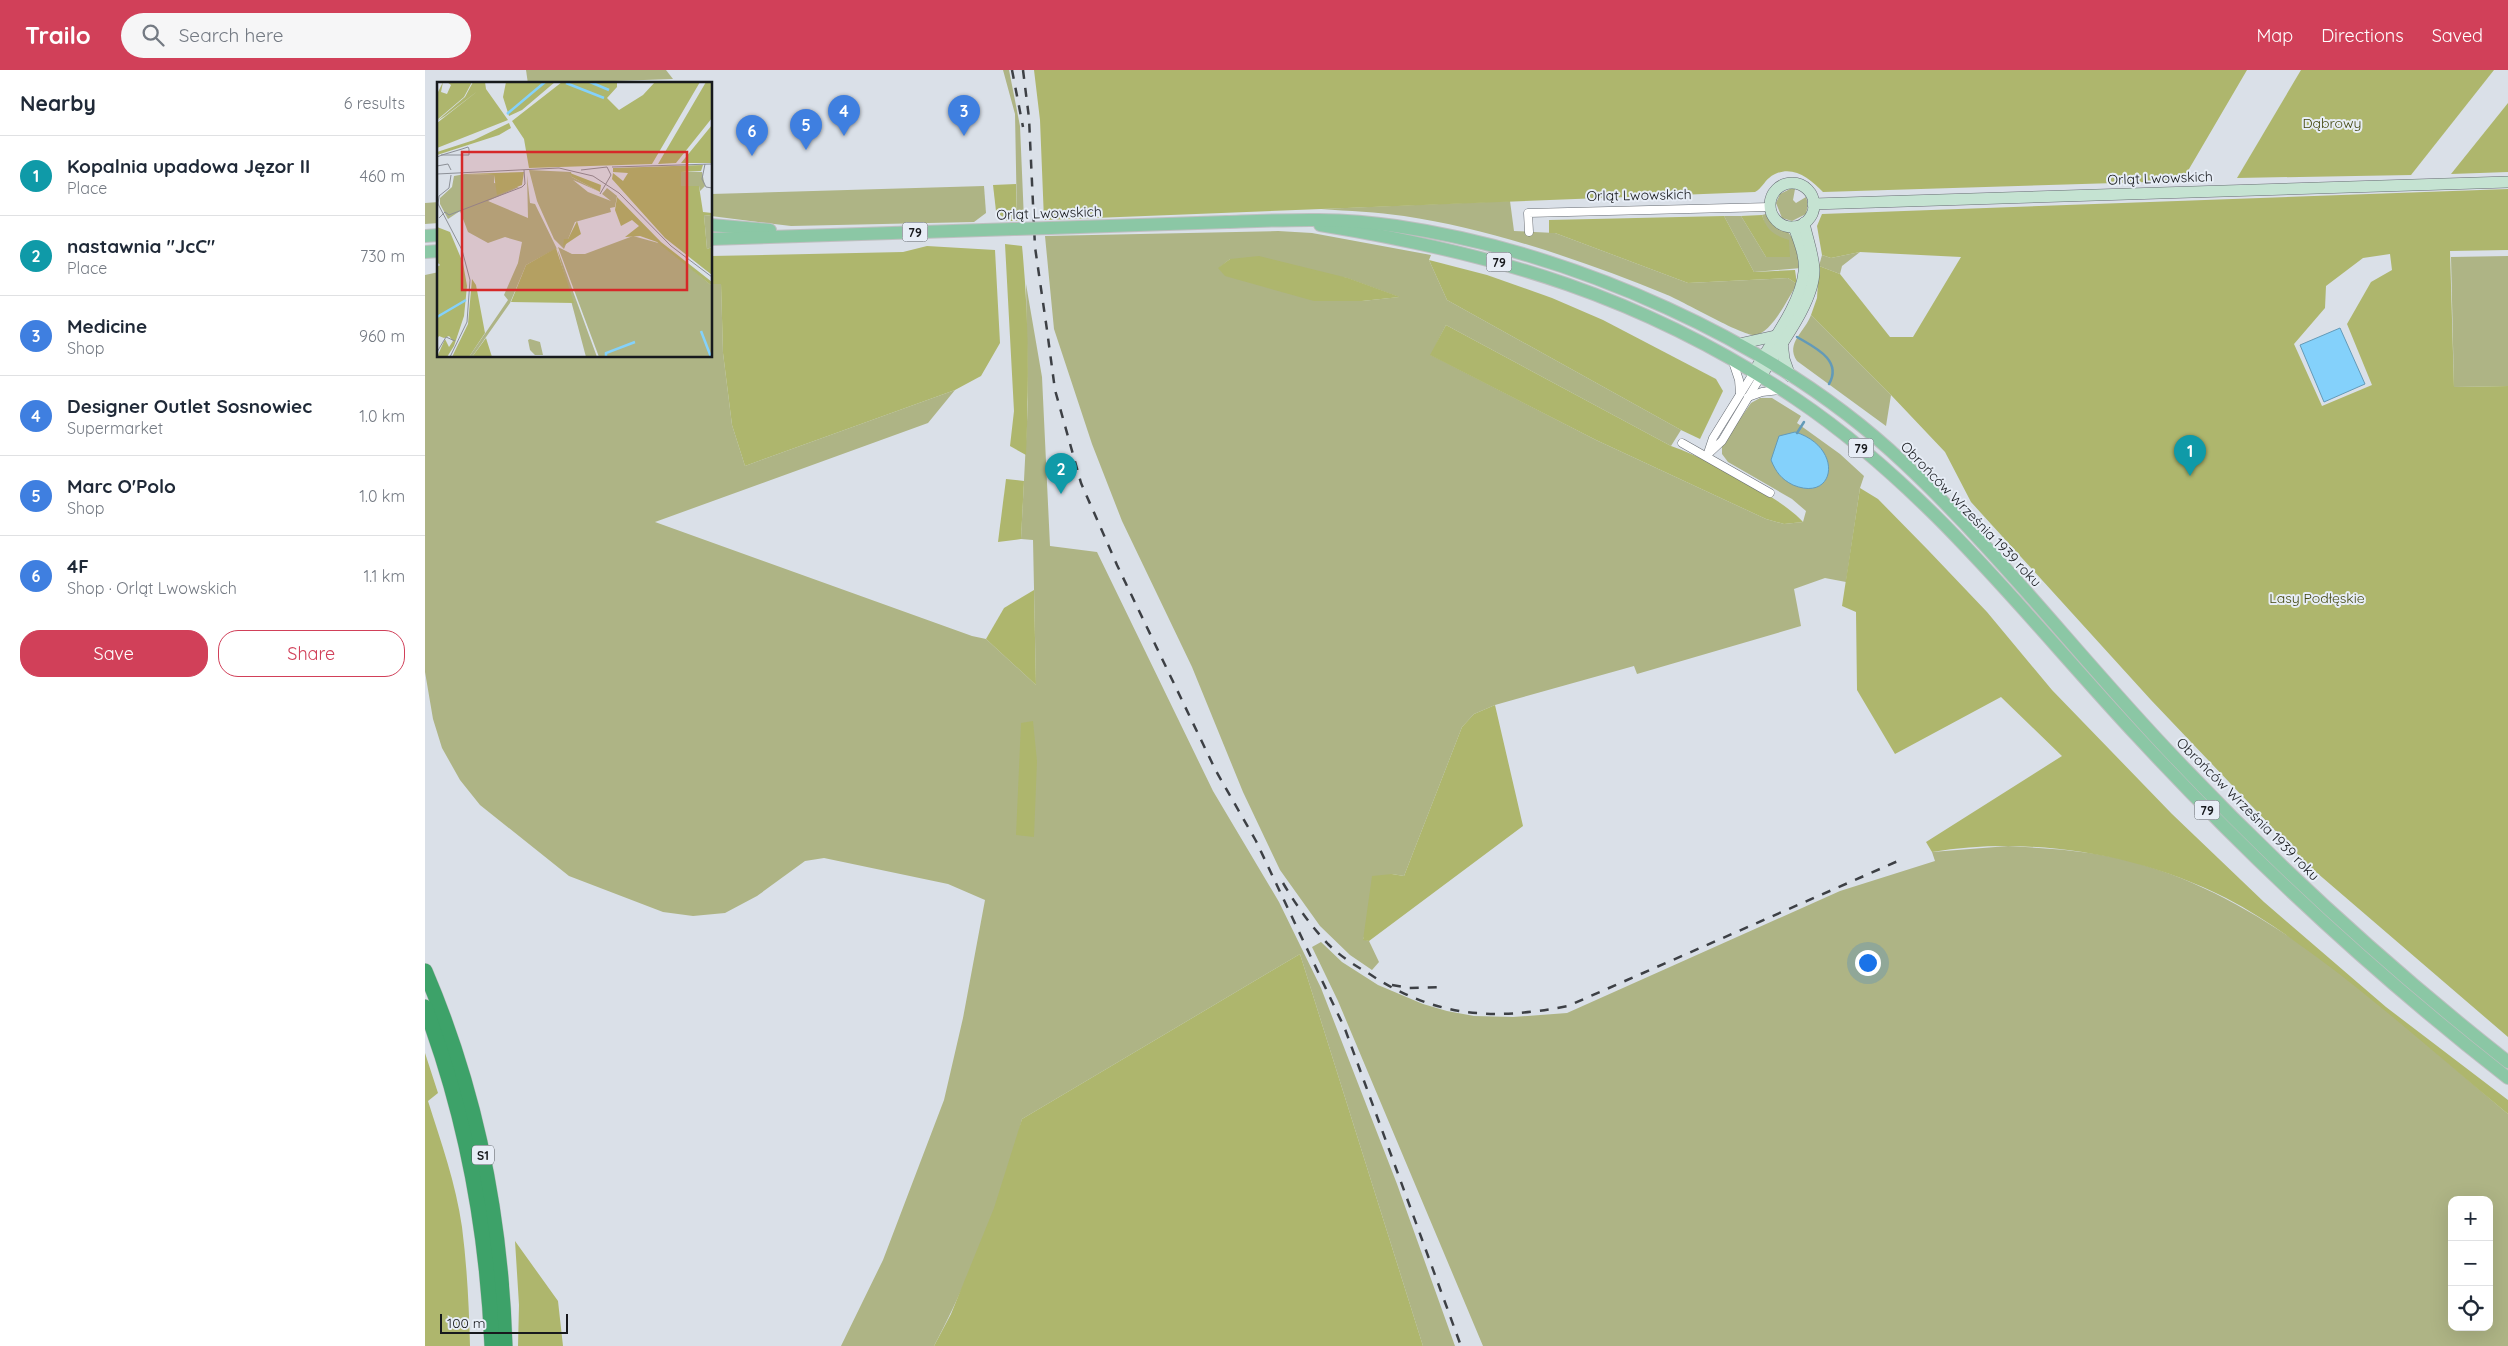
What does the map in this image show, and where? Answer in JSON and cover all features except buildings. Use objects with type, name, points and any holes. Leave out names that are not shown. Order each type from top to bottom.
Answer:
[{"type":"highway","name":"S1","points":[[425,971],[455,1050],[484,1162],[499,1255],[505,1346]]},
{"type":"highway","name":"S1","points":[[425,1007],[454,1095],[475,1181],[486,1262],[492,1346]]},
{"type":"main road","name":"Obrońców Września 1939 roku","points":[[1283,221],[1326,219],[1377,223],[1433,233],[1500,249],[1575,272],[1654,301],[1739,344],[1841,411],[1901,459],[1993,556],[2124,704],[2227,812],[2364,942],[2508,1062]]},
{"type":"main road","name":"Orląt Lwowskich","points":[[713,239],[1283,221]]},
{"type":"main road","name":"Obrońców Września 1939 roku","points":[[1283,221],[1430,245],[1513,266],[1615,301],[1732,359],[1782,390],[1868,453],[1923,501],[1982,561],[2154,754],[2245,847],[2371,964],[2508,1078]]},
{"type":"main road","name":"Orląt Lwowskich","points":[[713,224],[815,235]]},
{"type":"street","name":"Orląt Lwowskich","points":[[1813,204],[2508,182]]},
{"type":"street","points":[[1790,184],[1806,189],[1813,204],[1811,215],[1799,225],[1781,224],[1775,220],[1770,207],[1775,191],[1790,184]]},
{"type":"street","name":"Orląt Lwowskich","points":[[1529,232],[1527,213],[1770,207]]},
{"type":"street","points":[[1707,456],[1713,438],[1740,393],[1757,374],[1766,360],[1795,303],[1803,282],[1804,261],[1799,225]]},
{"type":"street","points":[[1739,344],[1778,339]]},
{"type":"street","points":[[1778,339],[1790,376]]},
{"type":"street","points":[[1732,359],[1739,380],[1740,393]]},
{"type":"street","points":[[1707,456],[1722,441],[1748,397],[1757,374]]},
{"type":"street","points":[[1748,397],[1762,392],[1782,390]]},
{"type":"street","points":[[1682,442],[1770,493]]},
{"type":"green space","points":[[526,70],[666,70],[673,79],[586,82],[528,82]]},
{"type":"green space","points":[[1003,70],[1009,70],[1020,126],[1024,220],[1017,221],[1015,114]]},
{"type":"green space","points":[[1034,70],[2247,70],[2182,181],[1823,192],[1798,173],[1784,171],[1776,173],[1769,178],[1755,192],[1044,220],[1040,120]]},
{"type":"green space","name":"Dąbrowy","points":[[2301,70],[2494,70],[2411,175],[2237,178]]},
{"type":"green space","points":[[2508,103],[2508,172],[2451,174]]},
{"type":"green space","points":[[1016,184],[1017,221],[1007,221],[996,211],[993,185]]},
{"type":"green space","points":[[984,186],[986,213],[974,222],[791,226],[713,216],[713,194]]},
{"type":"green space","points":[[1790,189],[1795,189],[1793,200],[1796,203],[1806,197],[1808,204],[1806,214],[1792,221],[1782,218],[1776,203],[1780,194]]},
{"type":"green space","name":"Lasy Podłęskie","points":[[2508,189],[2508,250],[2450,251],[2454,387],[2508,386],[2508,1037],[2309,866],[2151,700],[1971,502],[1945,452],[1811,315],[1817,298],[1819,266],[1840,274],[1890,337],[1913,337],[1961,257],[1860,252],[1831,258],[1822,255],[1817,226],[1822,214]],"holes":[[[2390,254],[2392,270],[2371,282],[2347,324],[2372,385],[2322,406],[2294,344],[2325,308],[2326,286],[2363,258]]]},
{"type":"green space","points":[[1510,201],[1514,231],[1555,233],[1688,283],[1788,278],[1797,284],[1773,322],[1761,333],[1755,335],[1748,334],[1674,298],[1634,282],[1570,258],[1503,238],[1470,229],[1404,216],[1321,209]]},
{"type":"green space","points":[[437,202],[437,223],[425,224],[425,203]]},
{"type":"green space","points":[[1766,214],[1776,227],[1788,232],[1793,239],[1801,268],[1754,272],[1724,216],[1741,216],[1766,257],[1774,235],[1766,228],[1762,215]]},
{"type":"green space","points":[[1762,215],[1766,225],[1772,232],[1789,240],[1790,257],[1766,257],[1741,216]]},
{"type":"green space","points":[[1724,216],[1754,272],[1795,270],[1797,284],[1788,278],[1688,283],[1555,233],[1549,233],[1549,220]]},
{"type":"green space","points":[[1278,231],[1312,233],[1431,255],[1429,260],[1447,300],[1681,430],[1671,446],[1446,325],[1431,355],[1596,440],[1766,519],[1784,524],[1803,522],[1806,511],[1792,499],[1728,462],[1722,454],[1722,445],[1751,403],[1760,398],[1772,398],[1801,416],[1797,423],[1840,454],[1864,476],[1860,488],[1846,582],[1825,578],[1794,589],[1801,626],[1637,674],[1634,666],[1495,705],[1474,714],[1462,727],[1404,876],[1392,874],[1363,939],[1369,941],[1379,962],[1372,970],[1350,955],[1320,926],[1280,870],[1243,792],[1192,667],[1122,521],[1092,444],[1054,329],[1045,236]],"holes":[[[1230,259],[1347,278],[1399,297],[1362,301],[1219,268]]]},
{"type":"green space","points":[[1005,244],[1022,246],[1028,350],[1026,455],[1010,446],[1014,411]]},
{"type":"green space","points":[[927,246],[995,250],[1000,343],[981,376],[955,390],[745,466],[732,425],[723,353],[721,284],[713,284],[713,256],[903,252]]},
{"type":"green space","points":[[1860,252],[1842,266],[1840,274],[1819,266],[1822,255],[1831,258]]},
{"type":"green space","points":[[1259,256],[1348,278],[1400,297],[1362,301],[1314,301],[1225,276],[1218,268],[1230,259]]},
{"type":"green space","points":[[2508,256],[2508,386],[2454,387],[2451,257]]},
{"type":"green space","points":[[1429,260],[1487,275],[1552,298],[1603,320],[1716,379],[1723,391],[1700,439],[1447,300]]},
{"type":"green space","points":[[437,272],[437,358],[713,358],[713,284],[721,283],[723,353],[732,425],[745,466],[955,390],[928,423],[655,522],[972,636],[986,639],[1036,685],[1033,540],[1021,539],[1028,402],[1026,284],[1042,377],[1050,546],[1097,552],[1213,791],[1279,902],[1321,988],[1397,1184],[1455,1346],[1423,1346],[1300,954],[1022,1119],[1006,1177],[985,1235],[934,1346],[841,1346],[883,1260],[944,1100],[963,1018],[985,900],[948,884],[824,858],[805,861],[757,896],[725,913],[693,916],[663,912],[569,876],[480,805],[460,780],[442,748],[433,719],[425,672],[425,275]]},
{"type":"green space","points":[[1811,315],[1891,395],[1886,426],[1797,361],[1793,349],[1797,338]]},
{"type":"green space","points":[[1446,325],[1671,446],[1741,479],[1778,501],[1803,522],[1784,524],[1766,519],[1596,440],[1430,355]]},
{"type":"green space","points":[[1006,479],[1024,481],[1021,539],[998,542]]},
{"type":"green space","points":[[1860,488],[1878,499],[1928,550],[1987,612],[2052,690],[2172,814],[2264,902],[2386,1007],[2508,1100],[2508,1114],[2391,1015],[2318,958],[2250,911],[2192,882],[2120,859],[2083,852],[2007,846],[1932,852],[1926,842],[2062,756],[2001,697],[1895,754],[1857,690],[1856,612],[1842,606]]},
{"type":"green space","points":[[1034,590],[1036,685],[986,639],[1004,608]]},
{"type":"green space","points":[[1495,705],[1523,826],[1369,941],[1363,940],[1372,876],[1392,874],[1404,876],[1462,727],[1474,714]]},
{"type":"green space","points":[[1033,721],[1037,761],[1034,837],[1016,835],[1021,723]]},
{"type":"green space","points":[[2008,846],[2061,850],[2113,857],[2169,874],[2223,897],[2275,927],[2324,961],[2419,1038],[2508,1114],[2508,1346],[1483,1346],[1338,1001],[1312,947],[1321,942],[1342,962],[1378,985],[1423,1004],[1447,1011],[1474,1016],[1513,1017],[1567,1013],[1840,891],[1935,861],[1932,852]]},
{"type":"green space","points":[[1300,954],[1423,1346],[934,1346],[951,1314],[994,1208],[1022,1119]]},
{"type":"green space","points":[[425,1053],[438,1093],[428,1101],[452,1179],[462,1227],[470,1346],[425,1346]]},
{"type":"green space","points":[[515,1241],[558,1301],[563,1346],[518,1346],[519,1305]]},
{"type":"water","points":[[2340,328],[2365,384],[2324,402],[2300,345]]},
{"type":"water","points":[[1795,432],[1811,439],[1821,449],[1827,460],[1829,471],[1825,480],[1818,486],[1807,489],[1789,483],[1779,475],[1771,460],[1779,436]]},
{"type":"waterway","points":[[1797,337],[1825,355],[1830,361],[1832,376],[1829,384]]},
{"type":"waterway","points":[[1797,433],[1804,422]]},
{"type":"railway","points":[[1012,70],[1023,127]]},
{"type":"railway","points":[[1023,70],[1029,118],[1035,247],[1055,390],[1081,483],[1117,565],[1216,771],[1256,841],[1345,1029],[1461,1346]]},
{"type":"railway","points":[[1283,883],[1304,915],[1328,944],[1352,963],[1392,988],[1416,999],[1440,1007],[1488,1014],[1540,1011],[1568,1006],[1898,861]]},
{"type":"railway","points":[[1392,985],[1409,988],[1444,987]]},
{"type":"place","name":"Designer Outlet Sosnowiec","points":[[844,136]]},
{"type":"place","name":"Medicine","points":[[964,136]]},
{"type":"place","name":"Marc O'Polo","points":[[806,150]]},
{"type":"place","name":"4F","points":[[752,156]]},
{"type":"place","name":"Kopalnia upadowa Jęzor II","points":[[2190,476]]},
{"type":"place","name":"nastawnia \"JcC\"","points":[[1061,494]]}]
